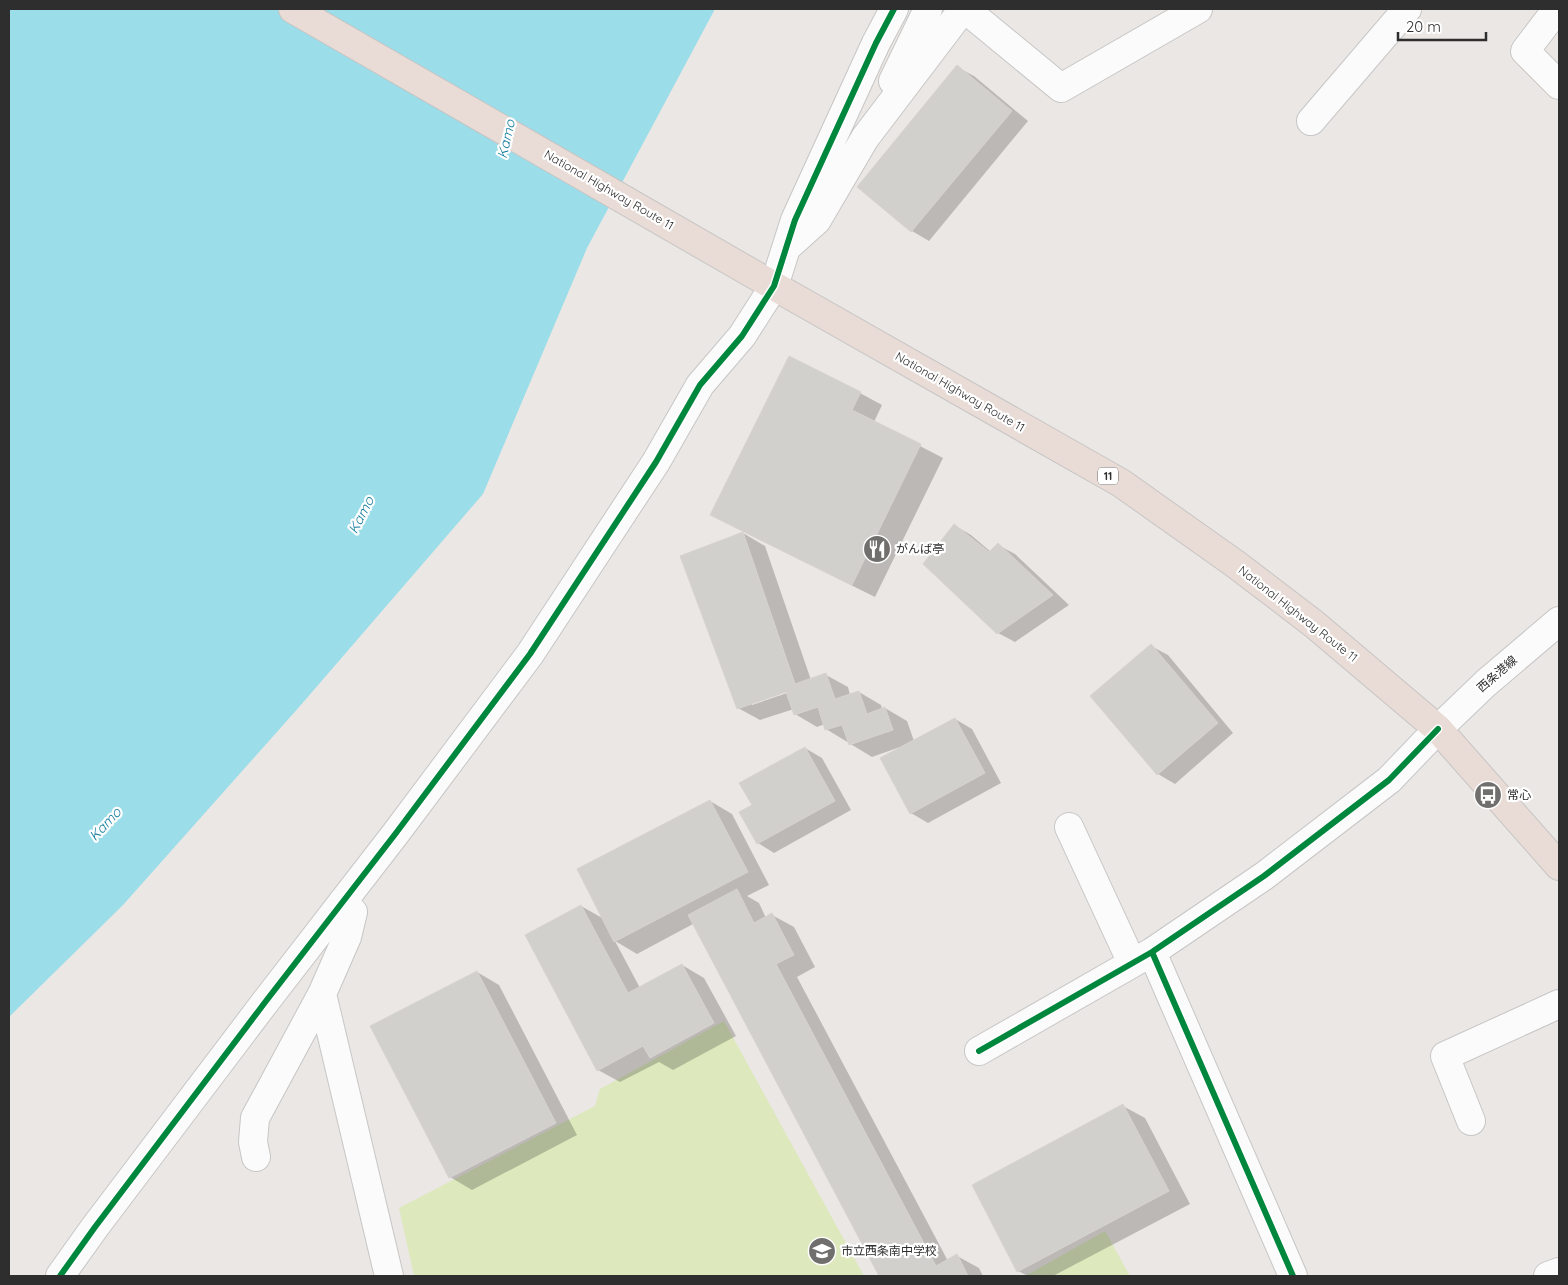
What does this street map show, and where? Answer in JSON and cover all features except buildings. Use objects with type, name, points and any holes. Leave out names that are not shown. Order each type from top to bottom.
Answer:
[{"type":"highway","name":"National Highway Route 11","points":[[294,9],[774,286],[1121,483],[1234,563],[1314,624],[1438,730],[1559,866]]},
{"type":"street","points":[[60,1276],[242,1032],[530,654],[656,462],[700,385],[742,336],[774,286],[799,211],[876,42],[894,9]]},
{"type":"street","points":[[786,249],[817,220],[865,138],[928,9]]},
{"type":"street","points":[[865,138],[964,9],[1061,88],[1198,9]]},
{"type":"street","points":[[1311,121],[1407,9]]},
{"type":"street","points":[[1557,9],[1525,51],[1559,85]]},
{"type":"street","name":"西条港線","points":[[979,1051],[1142,958],[1264,876],[1389,780],[1486,683],[1559,621]]},
{"type":"street","points":[[1069,827],[1142,958],[1293,1276]]},
{"type":"street","points":[[256,1157],[253,1142],[255,1118],[322,994],[347,937],[353,912],[343,901]]},
{"type":"street","points":[[322,994],[389,1276]]},
{"type":"street","points":[[1471,1121],[1445,1056],[1559,1004]]},
{"type":"street","points":[[72,1276],[80,1248]]},
{"type":"street","points":[[1548,1276],[1559,1272]]},
{"type":"green space","points":[[724,1021],[864,1276],[414,1276],[399,1208],[595,1106],[600,1089]]},
{"type":"green space","points":[[1105,1231],[1130,1276],[1025,1276]]},
{"type":"water","name":"Kamo","points":[[9,9],[715,9],[587,248],[483,494],[300,706],[123,905],[9,1017]]},
{"type":"cycle path","points":[[60,1276],[95,1227],[396,833],[530,654],[656,462],[700,385],[742,336],[774,286],[795,220],[876,43],[894,9]]},
{"type":"cycle path","points":[[979,1051],[1152,952],[1264,876],[1389,780],[1438,729]]},
{"type":"cycle path","points":[[1152,952],[1293,1276]]},
{"type":"place","name":"がんば亭","points":[[877,549]]},
{"type":"place","name":"常心","points":[[1488,795]]},
{"type":"place","name":"市立西条南中学校","points":[[822,1251]]}]
